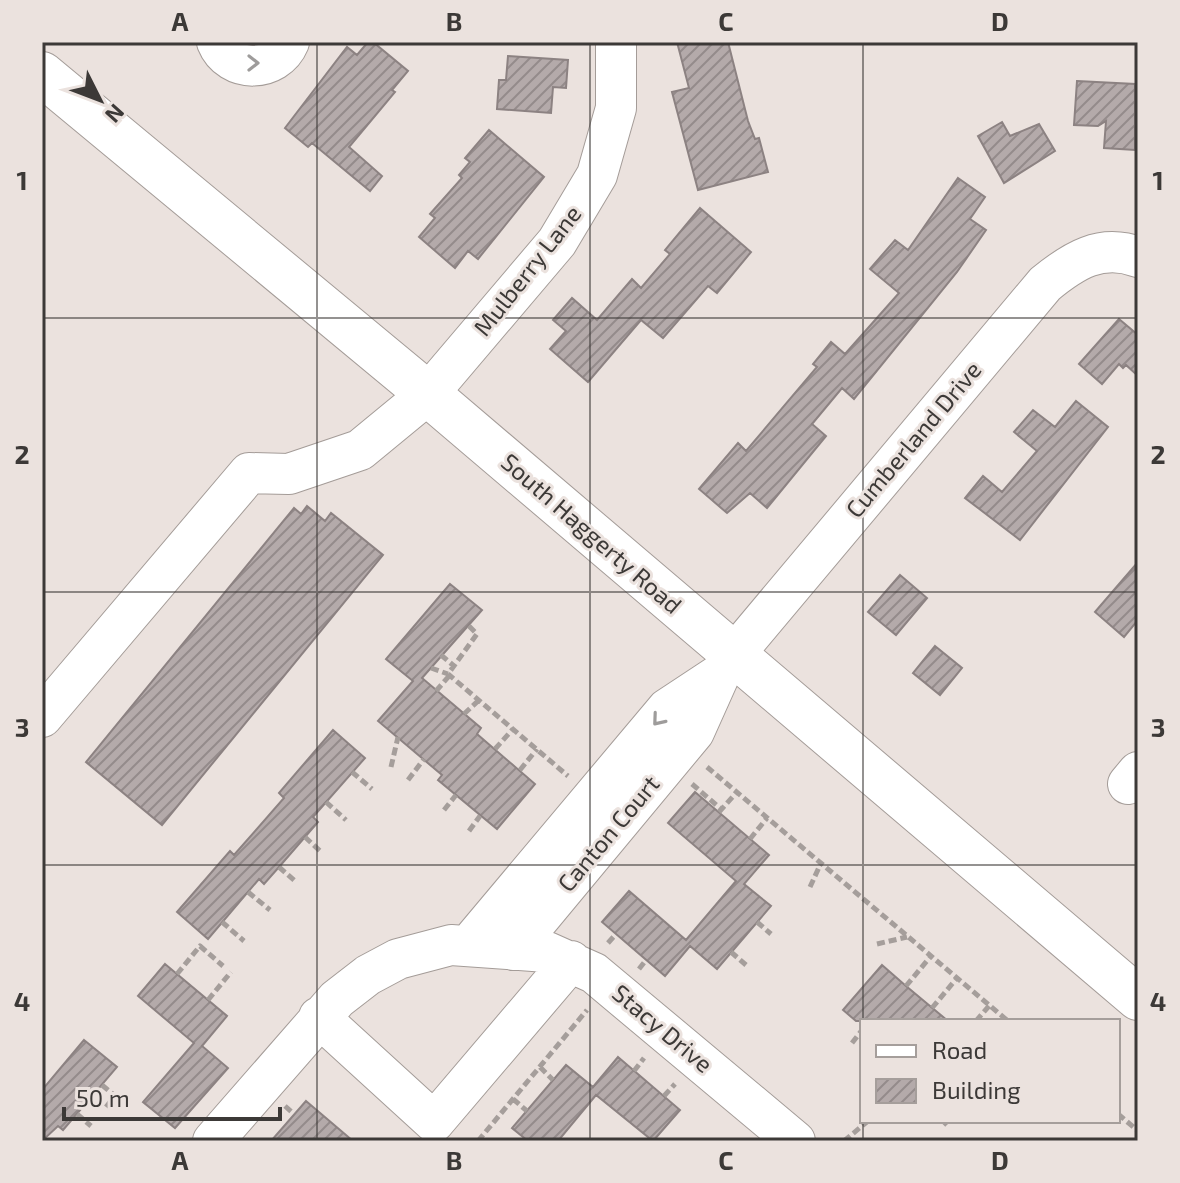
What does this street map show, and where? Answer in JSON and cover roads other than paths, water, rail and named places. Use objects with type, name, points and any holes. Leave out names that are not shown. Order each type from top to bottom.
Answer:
[{"type":"main road","name":"South Haggerty Road","points":[[42,74],[428,394],[727,665],[1138,998]]},
{"type":"street","points":[[217,42],[231,60],[245,66],[261,66],[275,60],[289,42]]},
{"type":"street","name":"Mulberry Lane","points":[[42,717],[249,473],[289,474],[360,450],[428,394],[557,242],[597,175],[616,108],[616,42]]},
{"type":"street","name":"Cumberland Drive","points":[[727,665],[1045,284],[1085,256],[1126,255]]},
{"type":"street","name":"Canton Court","points":[[513,950],[654,776],[667,709],[727,665]]},
{"type":"street","name":"Canton Court","points":[[468,946],[654,776]]},
{"type":"street","points":[[213,1141],[319,1017],[368,975],[398,959],[432,948],[468,946],[513,950]]},
{"type":"street","name":"Stacy Drive","points":[[513,950],[547,952],[571,961],[615,988],[703,1067],[795,1141]]},
{"type":"street","points":[[319,1017],[434,1122],[571,961]]}]
